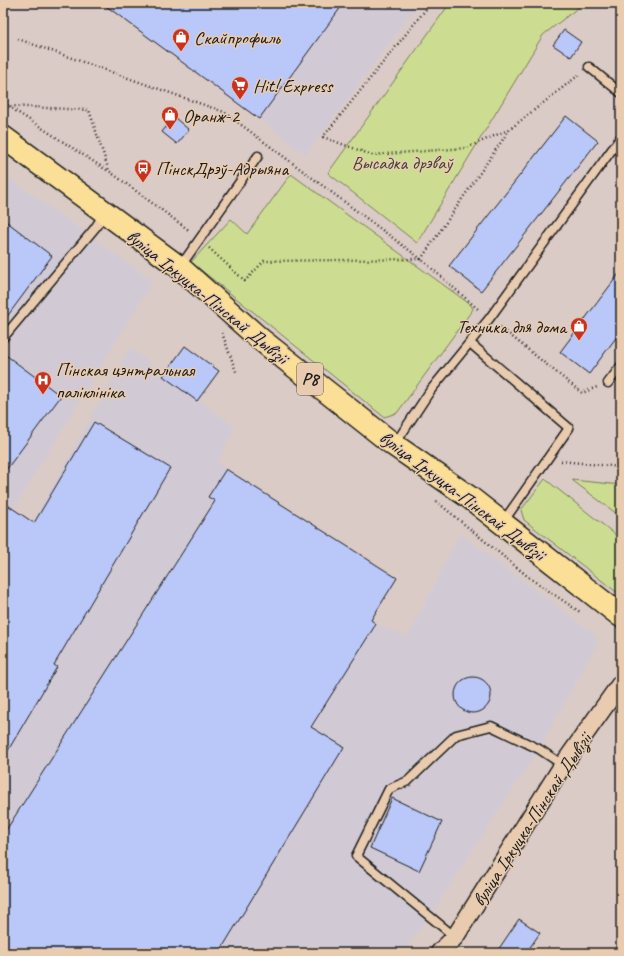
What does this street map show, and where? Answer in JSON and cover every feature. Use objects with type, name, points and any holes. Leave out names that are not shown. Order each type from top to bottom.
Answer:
[{"type":"main road","name":"вуліца Іркуцка-Пінскай Дывізіі","points":[[3,137],[179,267],[260,339],[394,445],[469,497],[621,615]]},
{"type":"street","name":"вуліца Іркуцка-Пінскай Дывізіі","points":[[439,953],[455,937],[563,765],[621,683]]},
{"type":"lane","points":[[589,68],[621,93]]},
{"type":"lane","points":[[394,445],[430,391],[489,319],[621,137]]},
{"type":"lane","points":[[179,267],[258,156]]},
{"type":"lane","points":[[3,338],[95,228],[105,213]]},
{"type":"lane","points":[[470,343],[569,428],[502,523]]},
{"type":"lane","points":[[608,383],[621,366]]},
{"type":"lane","points":[[455,937],[356,856],[389,788],[408,781],[456,736],[491,726],[539,749],[563,765]]},
{"type":"path","points":[[431,3],[323,137],[372,156],[466,148],[510,129],[589,68]]},
{"type":"path","points":[[18,39],[224,112],[421,259],[489,319],[582,393],[608,383]]},
{"type":"path","points":[[3,81],[8,106]]},
{"type":"path","points":[[3,101],[8,106],[109,171],[199,238],[245,281],[264,261],[421,259]]},
{"type":"path","points":[[8,106],[89,110],[109,171]]},
{"type":"path","points":[[421,259],[510,129]]},
{"type":"path","points":[[220,326],[237,374]]},
{"type":"path","points":[[551,452],[561,462],[621,467]]},
{"type":"shaded area","points":[[111,3],[419,3],[306,155]]},
{"type":"shaded area","name":"Пінская цэнтральная паліклініка","points":[[3,174],[153,281],[3,527]]},
{"type":"shaded area","points":[[130,348],[235,427],[217,462],[397,578],[371,620],[376,624],[408,637],[460,534],[592,632],[598,642],[539,749],[430,916],[401,953],[3,953],[3,573]]},
{"type":"green space","name":"Высадка дрэваў","points":[[450,3],[584,3],[543,35],[417,243],[328,173]]},
{"type":"green space","points":[[291,174],[471,305],[473,309],[397,413],[384,417],[191,262],[231,219],[247,234]]},
{"type":"green space","points":[[545,479],[621,539],[621,594],[619,594],[524,520],[521,510]]},
{"type":"green space","points":[[572,480],[621,485],[621,517]]},
{"type":"building","points":[[102,3],[344,3],[259,119]]},
{"type":"building","points":[[564,30],[581,42],[571,57],[553,45]]},
{"type":"building","points":[[566,116],[598,141],[481,291],[449,266]]},
{"type":"building","points":[[174,117],[189,130],[177,144],[162,132]]},
{"type":"building","points":[[3,219],[52,256],[3,322]]},
{"type":"building","points":[[621,271],[621,331],[589,374],[560,352]]},
{"type":"building","points":[[185,346],[219,371],[197,401],[163,376]]},
{"type":"building","points":[[3,353],[61,396],[3,474]]},
{"type":"building","points":[[94,422],[170,468],[54,665],[57,667],[3,759],[3,502],[34,523]]},
{"type":"building","points":[[226,469],[397,578],[371,620],[376,624],[311,727],[344,747],[219,953],[3,953],[3,835],[215,501],[208,497]]},
{"type":"building","points":[[477,677],[486,682],[490,688],[490,702],[486,708],[477,713],[469,713],[460,708],[456,702],[455,691],[460,682],[466,678]]},
{"type":"building","points":[[392,798],[442,822],[419,871],[370,848]]},
{"type":"building","points":[[519,919],[540,933],[526,953],[496,953]]},
{"type":"place","name":"Скайпрофиль","points":[[181,52]]},
{"type":"place","name":"Hit! Express","points":[[240,100]]},
{"type":"place","name":"Оранж-2","points":[[170,130]]},
{"type":"place","name":"ПінскДрэў-Адрыяна","points":[[143,183]]},
{"type":"place","name":"Техника для дома","points":[[579,341]]},
{"type":"place","name":"Пінская цэнтральная паліклініка","points":[[43,395]]}]
